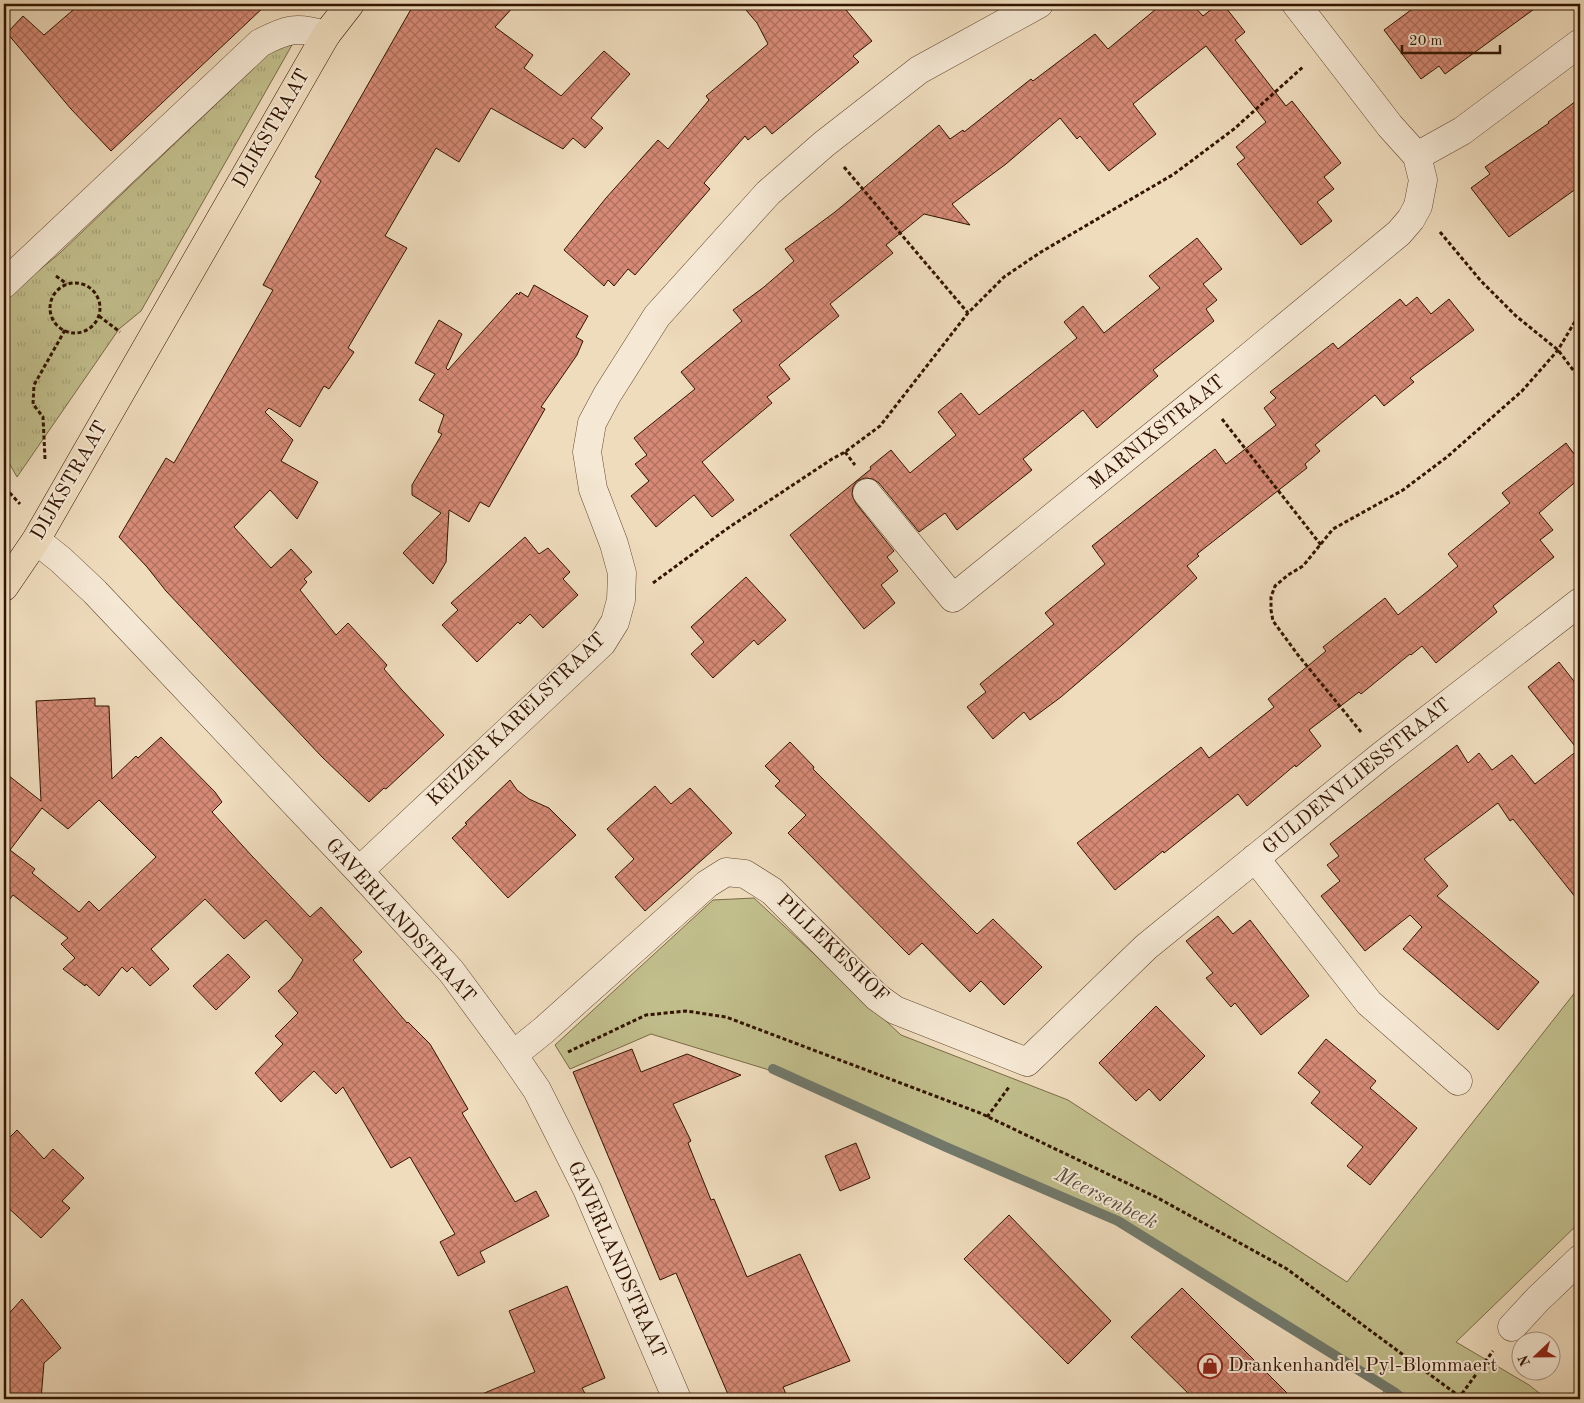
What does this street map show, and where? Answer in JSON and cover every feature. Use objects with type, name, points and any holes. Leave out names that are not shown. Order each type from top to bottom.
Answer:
[{"type":"main road","name":"DIJKSTRAAT","points":[[4,587],[36,540],[326,35],[350,4]]},
{"type":"street","name":"KEIZER KARELSTRAAT","points":[[359,872],[602,643],[615,622],[621,600],[622,573],[614,544],[593,489],[587,452],[592,423],[606,395],[657,316],[768,193],[824,144],[919,70],[1039,4]]},
{"type":"street","points":[[1296,4],[1390,126],[1417,156],[1462,131],[1580,43]]},
{"type":"street","points":[[4,284],[260,43],[280,32],[302,29],[326,35]]},
{"type":"street","name":"MARNIXSTRAAT","points":[[867,493],[953,598],[1399,233],[1411,219],[1418,206],[1423,180],[1417,156]]},
{"type":"street","name":"GAVERLANDSTRAAT","points":[[36,540],[61,560],[95,592],[451,972],[537,1090],[587,1189],[677,1399]]},
{"type":"street","name":"GULDENVLIESSTRAAT","points":[[1458,1082],[1369,1003],[1255,858],[1381,756],[1580,602]]},
{"type":"street","name":"PILLEKESHOF","points":[[512,1055],[544,1030],[707,884],[726,872],[745,874],[772,891],[877,997],[895,1010],[1027,1062],[1146,947],[1255,858]]},
{"type":"street","points":[[1512,1327],[1580,1259]]},
{"type":"path","points":[[621,600],[646,588],[728,528],[845,452],[880,426],[968,313],[1004,277],[1041,252],[1174,174],[1234,129],[1327,45]]},
{"type":"path","points":[[824,144],[968,313]]},
{"type":"path","points":[[1418,206],[1481,281],[1516,316],[1558,350],[1580,379]]},
{"type":"path","points":[[78,283],[86,285],[93,290],[100,304],[97,320],[85,331],[65,330],[54,321],[50,305],[52,298],[60,287],[67,284],[78,283]]},
{"type":"path","points":[[1381,756],[1273,621],[1271,597],[1275,586],[1303,566],[1334,530],[1403,490],[1447,457],[1522,391],[1558,350],[1580,313]]},
{"type":"path","points":[[46,465],[42,417],[33,404],[34,385],[65,330]]},
{"type":"path","points":[[1203,395],[1321,545]]},
{"type":"path","points":[[4,481],[20,504]]},
{"type":"path","points":[[567,1053],[646,1015],[686,1011],[726,1017],[980,1113],[1156,1197],[1287,1269],[1460,1398],[1512,1327]]},
{"type":"green space","points":[[275,45],[292,45],[141,311],[119,329],[17,477],[4,454],[4,299],[60,253],[233,88],[248,68]]},
{"type":"green space","points":[[754,898],[901,1035],[1068,1100],[1347,1282],[1580,986],[1580,1222],[1456,1342],[1512,1375],[1512,1380],[1521,1380],[1547,1399],[1377,1399],[1385,1390],[1105,1218],[766,1069],[651,1034],[570,1069],[555,1045],[713,900]]},
{"type":"building","points":[[80,4],[267,4],[111,151],[71,109],[7,33],[23,16],[44,35]]},
{"type":"building","points":[[414,4],[516,4],[495,27],[533,55],[524,68],[561,96],[604,51],[630,74],[591,118],[603,128],[585,148],[573,138],[563,149],[491,108],[459,162],[436,148],[385,236],[407,248],[348,348],[354,352],[329,389],[324,386],[300,427],[269,408],[265,412],[293,440],[281,461],[318,482],[297,519],[270,490],[234,527],[271,568],[291,549],[312,572],[304,579],[307,582],[300,590],[336,635],[348,623],[387,665],[384,669],[402,690],[444,735],[386,789],[384,788],[369,802],[322,757],[166,591],[119,537],[166,458],[174,463],[273,290],[263,285],[321,181],[315,177]]},
{"type":"building","points":[[741,4],[841,4],[872,41],[853,56],[859,62],[772,134],[765,126],[748,140],[745,136],[704,183],[710,189],[635,275],[628,269],[614,286],[608,280],[604,286],[564,250],[606,198],[658,140],[668,149],[709,100],[706,96],[768,44],[757,23]]},
{"type":"building","points":[[1162,4],[1192,4],[1203,16],[1218,4],[1223,4],[1245,32],[1235,40],[1286,106],[1292,101],[1341,163],[1324,177],[1334,189],[1317,202],[1332,221],[1301,245],[1237,164],[1245,158],[1236,147],[1266,122],[1206,46],[1133,104],[1156,134],[1109,171],[1080,136],[1077,139],[1060,118],[1006,164],[952,204],[970,225],[924,214],[886,245],[893,253],[830,304],[839,316],[779,365],[790,379],[767,397],[772,403],[702,462],[734,500],[712,517],[694,495],[656,527],[631,496],[649,481],[635,464],[647,455],[634,438],[695,389],[681,372],[742,321],[733,310],[794,261],[785,249],[835,212],[939,125],[950,139],[963,130],[964,132],[1031,79],[1033,81],[1095,34],[1108,49]]},
{"type":"building","points":[[1419,4],[1541,4],[1445,74],[1439,66],[1421,79],[1384,30]]},
{"type":"building","points":[[1580,98],[1580,186],[1509,237],[1471,188],[1490,174],[1485,167],[1549,123]]},
{"type":"building","points":[[1197,238],[1222,269],[1203,284],[1217,300],[1206,309],[1214,321],[1153,370],[1158,376],[1097,428],[1083,410],[1023,459],[1032,470],[957,530],[945,513],[919,532],[879,483],[873,479],[865,478],[857,481],[853,487],[852,495],[855,502],[894,551],[887,557],[898,571],[881,585],[895,603],[864,629],[790,535],[871,469],[870,467],[891,450],[910,473],[956,435],[938,412],[961,393],[979,415],[1077,338],[1064,322],[1083,306],[1104,333],[1160,288],[1149,276]]},
{"type":"building","points":[[534,285],[588,316],[576,337],[583,341],[577,355],[541,407],[545,409],[489,507],[480,502],[469,522],[449,510],[446,562],[433,584],[403,553],[441,513],[412,495],[412,485],[442,434],[438,432],[444,415],[419,400],[435,374],[415,363],[439,320],[462,334],[446,368],[448,370],[517,293],[519,295],[520,292],[528,297]]},
{"type":"building","points":[[1417,297],[1431,314],[1449,299],[1474,330],[1410,378],[1414,382],[1384,406],[1375,395],[1315,445],[1320,451],[1305,464],[1307,468],[1197,554],[1199,556],[1187,566],[1197,578],[1061,697],[1030,720],[1024,712],[993,739],[967,707],[986,692],[980,684],[1054,624],[1045,613],[1105,564],[1092,546],[1215,449],[1226,464],[1276,425],[1264,408],[1276,398],[1270,392],[1333,343],[1338,349],[1400,299],[1406,306]]},
{"type":"building","points":[[1566,443],[1580,462],[1580,478],[1539,513],[1553,530],[1540,540],[1554,557],[1493,606],[1497,612],[1436,663],[1422,646],[1410,654],[1361,694],[1359,692],[1309,730],[1321,746],[1296,767],[1295,765],[1247,806],[1238,794],[1115,890],[1077,843],[1201,747],[1209,758],[1274,707],[1268,699],[1326,651],[1323,647],[1385,598],[1398,615],[1428,591],[1458,566],[1448,554],[1510,503],[1502,493]]},
{"type":"building","points":[[525,537],[539,554],[548,548],[570,572],[563,579],[578,595],[543,628],[530,614],[520,624],[518,622],[477,662],[442,625],[458,610],[451,603]]},
{"type":"building","points":[[746,577],[786,620],[758,645],[754,640],[713,678],[691,654],[704,642],[691,627]]},
{"type":"building","points":[[1559,662],[1580,689],[1580,903],[1513,819],[1510,821],[1498,803],[1424,859],[1448,886],[1437,896],[1539,982],[1498,1030],[1403,949],[1422,927],[1410,915],[1365,951],[1321,896],[1340,881],[1327,865],[1339,856],[1330,844],[1457,745],[1468,763],[1479,753],[1492,770],[1512,755],[1535,784],[1578,750],[1528,687]]},
{"type":"building","points":[[95,698],[95,706],[109,706],[112,779],[136,756],[138,758],[161,737],[215,792],[222,802],[212,812],[251,855],[310,917],[321,907],[362,952],[353,960],[407,1023],[430,1044],[468,1109],[462,1113],[515,1202],[536,1191],[549,1216],[480,1252],[485,1262],[458,1276],[440,1242],[455,1234],[410,1157],[391,1168],[343,1087],[336,1094],[314,1071],[281,1102],[255,1073],[283,1044],[275,1036],[298,1013],[278,991],[291,979],[303,960],[266,920],[244,939],[205,899],[151,949],[169,969],[150,986],[132,967],[127,972],[122,967],[99,996],[86,984],[85,986],[63,969],[75,958],[61,944],[68,938],[13,895],[4,907],[4,772],[41,801],[36,701]],"holes":[[[99,800],[156,857],[99,911],[89,901],[79,912],[32,873],[35,869],[10,850],[42,808],[68,829]]]},
{"type":"building","points":[[790,742],[814,767],[813,769],[977,934],[993,919],[1042,967],[1004,1005],[981,981],[970,992],[922,943],[909,955],[788,833],[806,815],[775,786],[780,781],[765,766]]},
{"type":"building","points":[[510,780],[517,790],[529,799],[549,808],[576,835],[508,898],[452,838]]},
{"type":"building","points":[[655,786],[671,804],[690,788],[732,833],[645,911],[615,877],[634,859],[607,829]]},
{"type":"building","points":[[1218,916],[1233,934],[1250,920],[1309,996],[1261,1035],[1235,1003],[1231,1007],[1206,978],[1213,973],[1186,941]]},
{"type":"building","points":[[228,954],[250,977],[216,1010],[193,986]]},
{"type":"building","points":[[1156,1006],[1205,1056],[1160,1101],[1149,1089],[1136,1101],[1099,1063]]},
{"type":"building","points":[[1326,1039],[1376,1081],[1370,1088],[1417,1128],[1370,1185],[1347,1166],[1363,1147],[1311,1103],[1320,1092],[1298,1073]]},
{"type":"building","points":[[632,1049],[641,1072],[687,1054],[741,1075],[673,1104],[691,1141],[688,1143],[711,1200],[714,1199],[747,1277],[800,1254],[850,1361],[783,1387],[788,1399],[730,1399],[676,1273],[660,1280],[573,1072]]},
{"type":"building","points":[[17,1130],[44,1159],[53,1149],[84,1178],[62,1201],[70,1208],[41,1238],[4,1204],[4,1143]]},
{"type":"building","points":[[856,1143],[870,1178],[840,1191],[825,1156]]},
{"type":"building","points":[[1009,1215],[1111,1321],[1068,1364],[964,1259]]},
{"type":"building","points":[[567,1286],[605,1378],[582,1388],[588,1399],[470,1399],[535,1372],[509,1311]]},
{"type":"building","name":"Drankenhandel Pyl-Blommaert","points":[[1182,1288],[1293,1399],[1194,1399],[1131,1337]]},
{"type":"building","points":[[22,1299],[61,1348],[44,1363],[41,1399],[4,1399],[4,1319]]},
{"type":"waterway","name":"Meersenbeek","points":[[773,1069],[946,1147],[1118,1221],[1403,1399]]},
{"type":"place","name":"Drankenhandel Pyl-Blommaert","points":[[1210,1366]]}]
